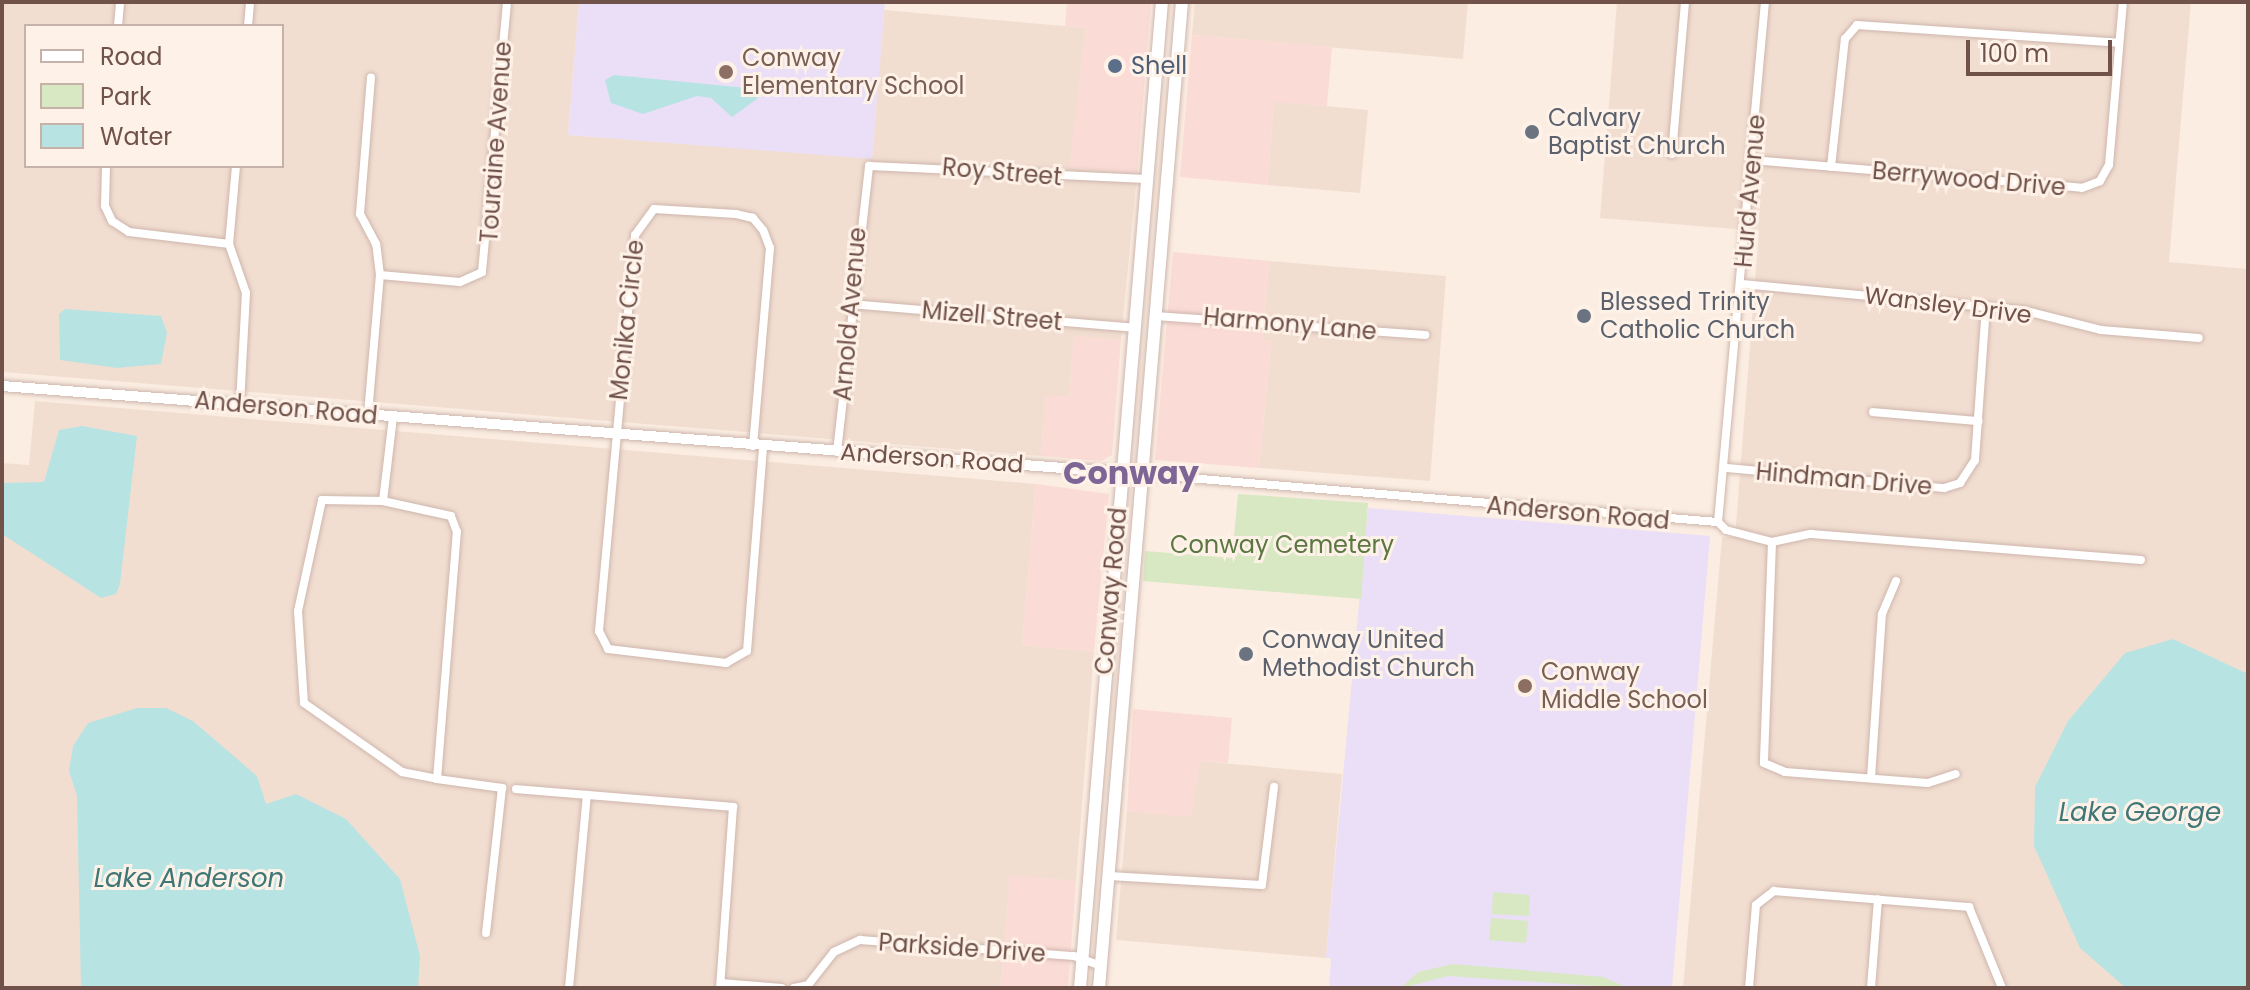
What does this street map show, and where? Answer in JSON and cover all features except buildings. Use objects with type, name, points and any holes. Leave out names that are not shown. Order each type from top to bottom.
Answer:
[{"type":"main road","name":"Conway Road","points":[[1080,988],[1120,472],[1162,2]]},
{"type":"main road","name":"Conway Road","points":[[1099,988],[1182,2]]},
{"type":"main road","points":[[1140,269],[1155,316]]},
{"type":"main road","points":[[1095,811],[1100,861],[1109,876]]},
{"type":"street","points":[[118,24],[120,2]]},
{"type":"street","points":[[248,24],[250,2]]},
{"type":"street","name":"Touraine Avenue","points":[[380,275],[460,282],[482,272],[507,2]]},
{"type":"street","points":[[1672,154],[1685,2]]},
{"type":"street","name":"Hurd Avenue","points":[[1718,522],[1727,468],[1765,2]]},
{"type":"street","name":"Berrywood Drive","points":[[1752,160],[2082,188],[2100,181],[2109,165],[2123,2]]},
{"type":"street","points":[[1831,167],[1845,39],[1857,25],[2118,43]]},
{"type":"street","points":[[368,414],[380,275],[376,244],[360,214],[371,77]]},
{"type":"street","name":"Roy Street","points":[[864,176],[879,162],[1147,179]]},
{"type":"street","points":[[106,168],[105,206],[112,221],[129,232],[229,244]]},
{"type":"street","points":[[236,168],[229,244],[246,293],[240,404]]},
{"type":"street","name":"Arnold Avenue","points":[[837,452],[864,176]]},
{"type":"street","name":"Monika Circle","points":[[617,434],[635,235],[654,209],[669,207],[753,218],[770,248],[758,446]]},
{"type":"street","name":"Wansley Drive","points":[[1742,284],[1986,306],[2101,330],[2199,338]]},
{"type":"street","name":"Mizell Street","points":[[850,304],[1134,328]]},
{"type":"street","points":[[1873,412],[1979,421],[1986,306]]},
{"type":"street","name":"Harmony Lane","points":[[1155,316],[1425,335]]},
{"type":"street","name":"Anderson Road","points":[[2,386],[1120,472],[1718,522],[1726,530],[1772,542],[1802,534],[2141,560]]},
{"type":"street","points":[[383,501],[393,417]]},
{"type":"street","name":"Hindman Drive","points":[[1727,468],[1944,488],[1960,483],[1975,460],[1979,421]]},
{"type":"street","points":[[617,434],[599,631],[619,655],[726,663],[747,651],[758,446]]},
{"type":"street","points":[[437,779],[457,532],[451,516],[435,510],[383,501],[322,500],[317,512],[315,547],[298,611],[304,703],[380,759],[437,779],[502,788],[486,933]]},
{"type":"street","points":[[1772,542],[1764,763],[1785,772],[1928,783],[1956,774]]},
{"type":"street","points":[[1871,778],[1882,614],[1896,581]]},
{"type":"street","points":[[1103,685],[1123,694]]},
{"type":"street","points":[[1109,876],[1262,885],[1274,787]]},
{"type":"street","points":[[516,789],[733,807],[720,985],[782,988]]},
{"type":"street","points":[[569,988],[587,795]]},
{"type":"street","points":[[1749,988],[1756,905],[1774,891],[1969,907],[2002,988]]},
{"type":"street","points":[[1871,988],[1878,899]]},
{"type":"street","name":"Parkside Drive","points":[[794,988],[808,985],[834,952],[860,940],[1082,959],[1101,966]]},
{"type":"shaded area","points":[[2,2],[579,2],[568,135],[872,158],[884,10],[1086,28],[1070,168],[1137,174],[1121,340],[1074,337],[1069,397],[1046,396],[1041,456],[2,372]]},
{"type":"shaded area","name":"Conway Elementary School","points":[[579,2],[885,2],[872,159],[568,135]]},
{"type":"shaded area","points":[[1067,2],[1151,2],[1137,174],[1069,168],[1086,28],[1065,26]]},
{"type":"shaded area","points":[[1195,2],[1468,2],[1463,59],[1192,35]]},
{"type":"shaded area","points":[[1617,2],[2191,2],[2169,262],[2248,269],[2248,988],[1683,988],[1722,537],[1735,537],[1759,231],[1600,218]]},
{"type":"shaded area","points":[[1192,35],[1332,47],[1327,106],[1274,102],[1267,185],[1180,177]]},
{"type":"shaded area","points":[[1274,101],[1368,110],[1360,193],[1267,185]]},
{"type":"shaded area","points":[[1173,252],[1269,261],[1262,340],[1271,341],[1259,468],[1155,460]]},
{"type":"shaded area","points":[[1269,261],[1446,276],[1430,481],[1259,468],[1271,341],[1262,340]]},
{"type":"shaded area","points":[[1074,336],[1121,340],[1112,455],[1101,461],[1041,456],[1046,395],[1069,397]]},
{"type":"shaded area","points":[[35,401],[1036,484],[1022,645],[1094,652],[1076,881],[1010,876],[1001,988],[2,988],[2,463],[29,465]]},
{"type":"shaded area","points":[[1036,484],[1109,494],[1094,652],[1022,645]]},
{"type":"shaded area","name":"Conway Middle School","points":[[1368,508],[1710,536],[1672,988],[1329,988],[1331,958],[1326,958]]},
{"type":"shaded area","points":[[1133,709],[1232,718],[1228,763],[1200,761],[1191,817],[1127,811]]},
{"type":"shaded area","points":[[1200,761],[1342,774],[1326,958],[1116,940],[1127,811],[1191,816]]},
{"type":"shaded area","points":[[1010,875],[1076,881],[1068,988],[1001,988]]},
{"type":"green space","name":"Conway Cemetery","points":[[1238,494],[1368,503],[1361,599],[1143,581],[1145,551],[1232,558]]},
{"type":"green space","points":[[1493,892],[1530,895],[1529,916],[1492,914]]},
{"type":"green space","points":[[1491,918],[1528,921],[1526,943],[1489,940]]},
{"type":"green space","points":[[1453,964],[1603,977],[1628,988],[1448,976],[1401,988],[1418,972]]},
{"type":"water","points":[[614,75],[757,89],[757,99],[732,117],[711,98],[697,96],[643,114],[611,103],[605,80]]},
{"type":"water","points":[[65,309],[161,316],[167,333],[161,364],[117,368],[60,360],[59,314]]},
{"type":"water","points":[[82,426],[137,436],[120,584],[116,594],[101,598],[2,534],[2,483],[44,482],[59,430]]},
{"type":"water","name":"Lake George","points":[[2173,639],[2248,674],[2248,988],[2126,988],[2080,948],[2034,846],[2035,787],[2068,721],[2125,653]]},
{"type":"water","name":"Lake Anderson","points":[[137,708],[166,708],[193,721],[257,776],[266,804],[296,794],[346,819],[400,879],[420,956],[418,988],[81,988],[77,796],[69,771],[73,746],[88,723]]},
{"type":"place","name":"Shell","points":[[1115,66]]},
{"type":"place","name":"Conway Elementary School","points":[[726,72]]},
{"type":"place","name":"Calvary Baptist Church","points":[[1532,132]]},
{"type":"place","name":"Blessed Trinity Catholic Church","points":[[1584,316]]},
{"type":"place","name":"Conway United Methodist Church","points":[[1246,654]]},
{"type":"place","name":"Conway Middle School","points":[[1525,686]]},
{"type":"district","name":"Conway","points":[[1131,473]]}]
